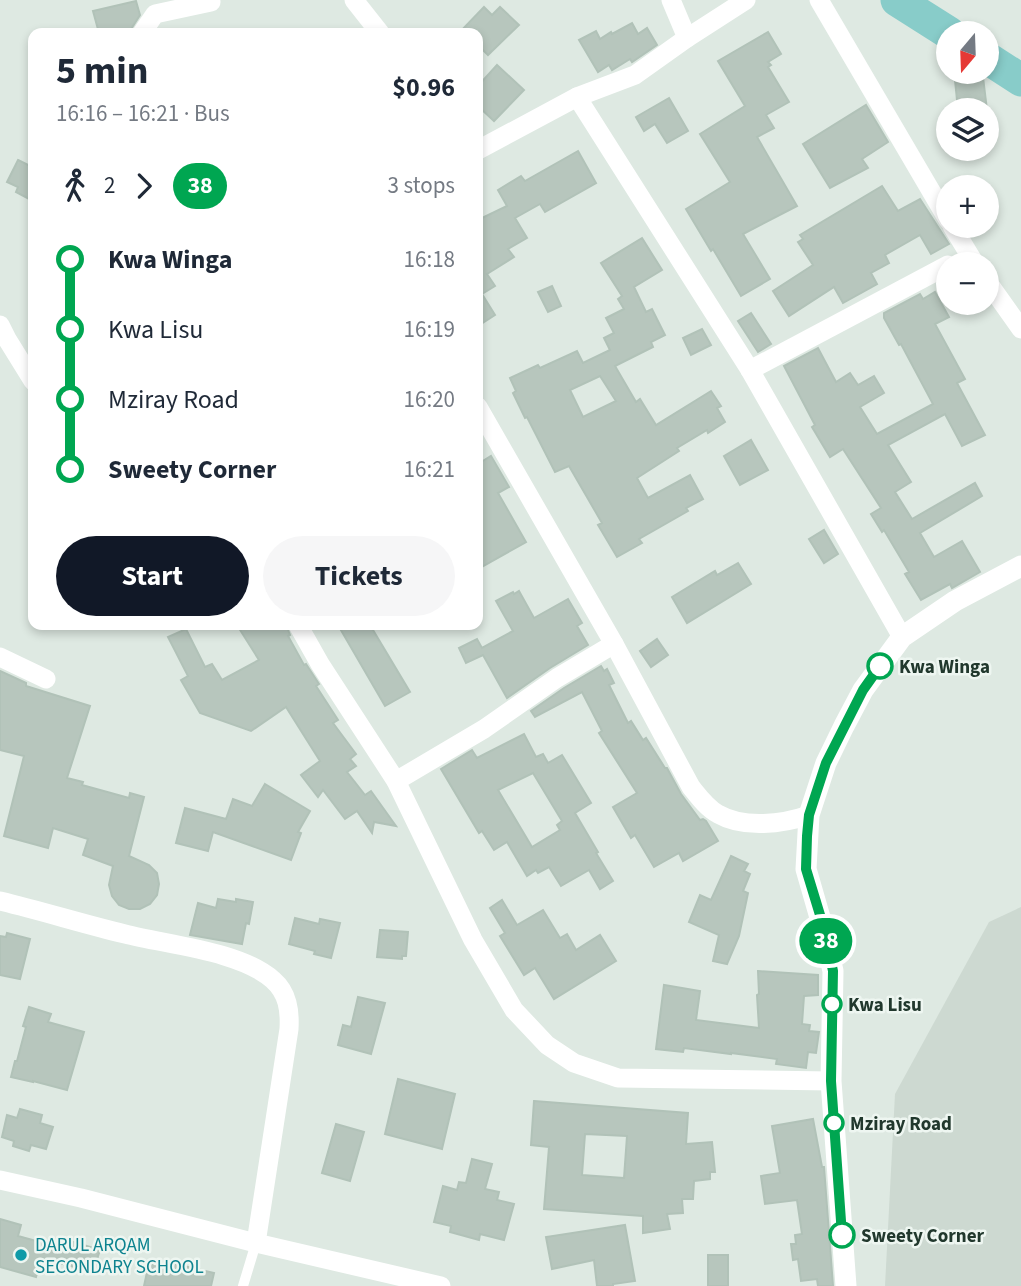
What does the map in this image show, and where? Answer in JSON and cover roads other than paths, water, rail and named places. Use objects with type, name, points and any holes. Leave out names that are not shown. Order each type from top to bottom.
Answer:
[{"type":"street","points":[[354,0],[376,28]]},
{"type":"street","points":[[671,0],[687,38]]},
{"type":"street","points":[[483,147],[577,97],[635,75],[746,0]]},
{"type":"street","points":[[819,0],[936,200]]},
{"type":"street","points":[[145,28],[155,14],[212,2]]},
{"type":"street","points":[[577,97],[750,370],[902,637]]},
{"type":"street","points":[[750,370],[936,272]]},
{"type":"street","points":[[999,298],[1021,329]]},
{"type":"street","points":[[0,325],[28,373]]},
{"type":"street","points":[[483,416],[614,644],[691,787],[704,803],[717,814],[729,819],[758,823],[791,821],[809,815]]},
{"type":"street","points":[[846,1286],[831,1081],[833,971],[824,928],[806,869],[809,815],[826,763],[844,726],[863,690],[902,637],[955,601],[1021,566]]},
{"type":"street","points":[[301,630],[396,781],[473,940],[514,1010],[547,1045],[574,1063],[618,1078],[831,1081]]},
{"type":"street","points":[[396,781],[484,729],[557,678],[614,644]]},
{"type":"street","points":[[0,657],[47,679]]},
{"type":"street","points":[[0,901],[239,960],[274,981],[285,994],[289,1029],[256,1243]]},
{"type":"street","points":[[0,1180],[440,1286]]},
{"type":"lane","points":[[243,1286],[256,1243]]},
{"type":"waterway","points":[[897,0],[936,25]]},
{"type":"waterway","points":[[999,66],[1021,80]]},
{"type":"place","name":"Kwa Winga","points":[[880,666]]},
{"type":"place","name":"Kwa Lisu","points":[[832,1004]]},
{"type":"place","name":"Mziray Road","points":[[834,1123]]},
{"type":"place","name":"Sweety Corner","points":[[842,1235]]},
{"type":"place","name":"DARUL ARQAM SECONDARY SCHOOL","points":[[21,1255]]}]
